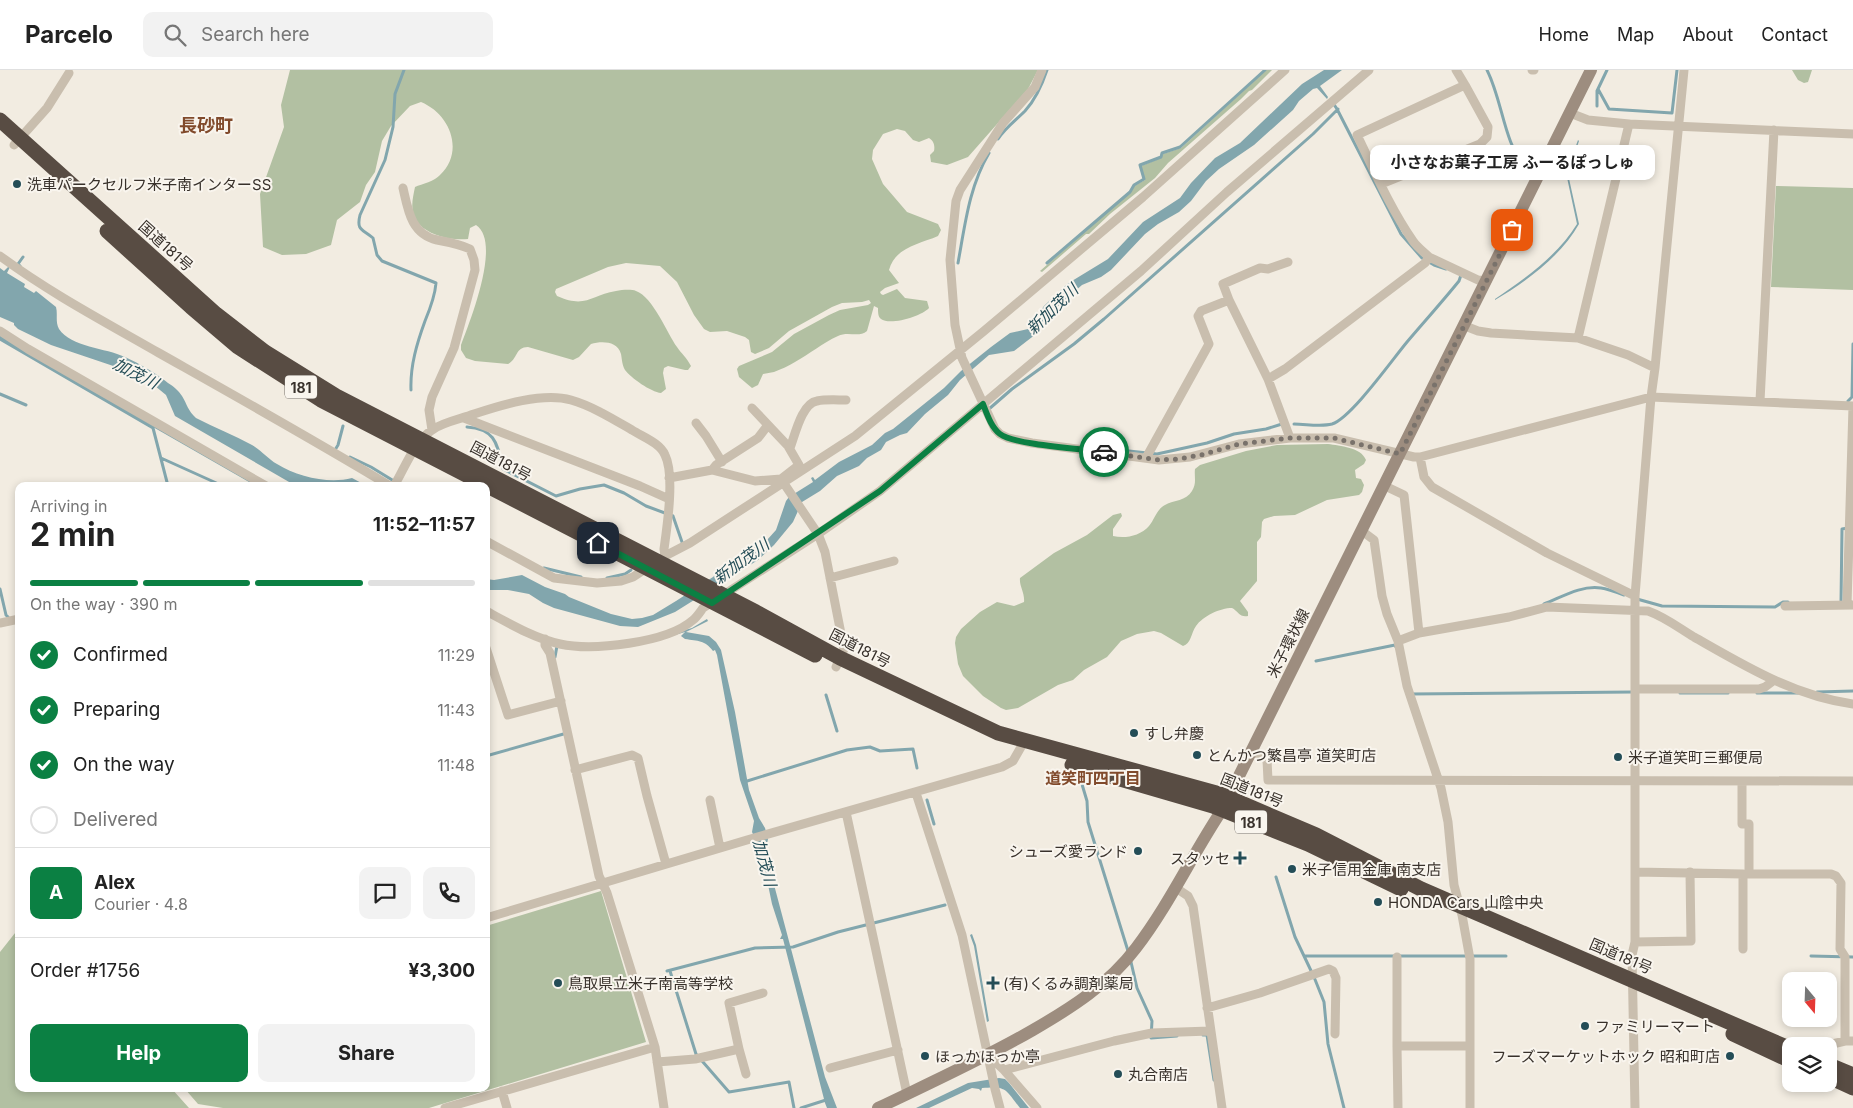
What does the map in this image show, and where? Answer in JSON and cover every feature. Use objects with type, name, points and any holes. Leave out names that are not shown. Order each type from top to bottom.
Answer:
[{"type":"highway","name":"国道181号","points":[[0,120],[17,141],[191,307],[238,347],[321,400],[423,439],[655,562],[714,598],[838,662],[896,697],[955,724],[1023,744],[1063,762],[1194,800],[1225,804],[1392,885],[1460,910],[1632,985],[1782,1045]]},
{"type":"highway","name":"国道181号","points":[[0,132],[17,141]]},
{"type":"highway","name":"国道181号","points":[[1632,985],[1782,1057]]},
{"type":"highway","points":[[1837,1068],[1853,1075]]},
{"type":"highway","points":[[1837,1081],[1853,1088]]},
{"type":"main road","name":"米子環状線","points":[[878,1108],[988,1055],[1074,1006],[1108,979],[1136,948],[1176,888],[1225,804],[1591,70]]},
{"type":"street","points":[[1042,70],[1031,93],[1003,123],[982,154],[960,190],[956,201],[950,260],[955,325],[961,354],[995,429],[1000,434],[1008,438],[1034,443],[1159,460],[1190,457],[1239,444],[1290,438],[1334,438],[1420,457],[1651,397],[1853,407],[1850,605],[1785,606]]},
{"type":"street","points":[[490,543],[554,578],[597,583],[621,581],[634,577],[655,562],[690,544],[855,436],[961,354],[1143,197],[1285,70]]},
{"type":"street","points":[[490,613],[513,626],[544,639],[575,646],[614,646],[637,642],[668,633],[693,621],[714,598],[880,491],[982,402],[1141,271],[1227,192],[1369,70]]},
{"type":"street","points":[[1381,184],[1480,144],[1488,137],[1488,127],[1456,70]]},
{"type":"street","points":[[1634,1108],[1632,956],[1635,942],[1635,596],[1651,397],[1684,70]]},
{"type":"street","points":[[17,141],[47,108],[69,73]]},
{"type":"street","points":[[1465,85],[1357,135],[1381,184],[1414,242],[1429,257],[1478,280],[1487,281]]},
{"type":"street","points":[[1570,112],[1588,120],[1629,124],[1853,134]]},
{"type":"street","points":[[1578,338],[1629,124]]},
{"type":"street","points":[[1760,401],[1774,130]]},
{"type":"street","points":[[396,482],[423,439],[432,397],[454,348],[475,270],[470,249],[435,239],[420,232],[408,212],[403,188]]},
{"type":"street","points":[[1268,379],[1425,263],[1429,257]]},
{"type":"street","points":[[1,259],[87,312],[383,482]]},
{"type":"street","points":[[1288,262],[1268,269],[1260,268],[1223,284],[1268,379],[1290,438]]},
{"type":"street","points":[[1146,458],[1209,344],[1198,316],[1201,312],[1229,300]]},
{"type":"street","points":[[1465,326],[1491,333],[1578,338],[1628,355],[1655,368]]},
{"type":"street","points":[[0,331],[36,354],[259,482]]},
{"type":"street","points":[[423,439],[464,418],[522,400],[556,398],[572,400],[611,418],[654,444],[665,455],[669,469],[669,499],[664,549],[655,562]]},
{"type":"street","points":[[790,448],[805,410],[812,402],[846,400]]},
{"type":"street","points":[[752,408],[790,448],[799,465],[784,484]]},
{"type":"street","points":[[464,418],[669,499]]},
{"type":"street","points":[[696,423],[722,462]]},
{"type":"street","points":[[712,470],[758,438],[768,425]]},
{"type":"street","points":[[1420,457],[1424,477],[1432,487],[1547,553],[1635,596]]},
{"type":"street","points":[[669,478],[712,470],[755,482],[784,484]]},
{"type":"street","points":[[784,484],[817,532],[825,552],[844,649],[838,662]]},
{"type":"street","points":[[1385,486],[1404,495],[1419,633]]},
{"type":"street","points":[[1362,531],[1374,540],[1382,596],[1398,641],[1408,686],[1438,781],[1442,788],[1448,822],[1452,876],[1470,959],[1470,1108]]},
{"type":"street","points":[[830,578],[894,560]]},
{"type":"street","points":[[1398,641],[1419,633],[1508,617],[1547,606],[1648,611],[1774,681],[1834,702],[1853,704]]},
{"type":"street","points":[[0,623],[15,620]]},
{"type":"street","points":[[544,639],[550,653],[594,853],[655,1047],[664,1108]]},
{"type":"street","points":[[490,660],[508,715],[561,701]]},
{"type":"street","points":[[1635,688],[1759,689],[1774,681]]},
{"type":"street","points":[[490,917],[1010,764],[1023,744]]},
{"type":"street","points":[[1252,751],[1267,760],[1268,780],[1853,781]]},
{"type":"street","points":[[576,770],[632,755],[638,758],[666,864]]},
{"type":"street","points":[[1742,782],[1742,824],[1749,824],[1743,949]]},
{"type":"street","points":[[916,793],[962,935],[1000,1108]]},
{"type":"street","points":[[710,800],[720,848]]},
{"type":"street","points":[[846,812],[907,1094]]},
{"type":"street","points":[[1635,872],[1831,874],[1839,879],[1841,883],[1840,949],[1845,957],[1849,1041]]},
{"type":"street","points":[[1635,942],[1691,940],[1690,872]]},
{"type":"street","points":[[1176,888],[1188,896],[1193,906],[1222,1108]]},
{"type":"street","points":[[1397,958],[1398,1108]]},
{"type":"street","points":[[1207,1008],[1329,970],[1333,972],[1336,978],[1335,1034]]},
{"type":"street","points":[[746,1074],[729,1003],[763,993]]},
{"type":"street","points":[[1004,1070],[1152,1033],[1210,1031]]},
{"type":"street","points":[[1397,1046],[1470,1046]]},
{"type":"street","points":[[446,1108],[655,1047]]},
{"type":"street","points":[[657,1062],[695,1059],[739,1049]]},
{"type":"street","points":[[830,1068],[898,1050]]},
{"type":"street","points":[[988,1055],[1004,1070],[1037,1108]]},
{"type":"street","points":[[502,1091],[507,1108]]},
{"type":"green space","points":[[290,70],[1038,70],[1028,89],[968,157],[947,165],[931,162],[930,155],[934,151],[934,147],[931,139],[919,142],[913,140],[905,131],[897,129],[883,134],[873,150],[872,159],[883,184],[907,212],[938,224],[941,230],[938,236],[909,247],[897,256],[889,270],[899,283],[880,292],[883,295],[897,289],[905,298],[927,301],[929,308],[920,314],[898,321],[885,321],[880,318],[878,308],[874,306],[867,331],[861,334],[846,334],[832,339],[790,365],[774,372],[763,374],[758,385],[752,388],[739,377],[737,369],[739,366],[772,352],[794,334],[829,315],[840,310],[868,305],[871,303],[869,300],[842,303],[832,307],[789,331],[769,348],[755,354],[751,352],[749,340],[745,337],[727,331],[710,332],[704,329],[694,315],[677,282],[660,266],[626,263],[608,267],[556,289],[557,296],[575,301],[588,300],[607,293],[626,290],[636,291],[648,300],[691,366],[688,370],[668,366],[664,368],[666,389],[661,393],[636,381],[625,370],[619,350],[609,343],[591,344],[579,357],[573,360],[528,347],[521,349],[508,364],[475,361],[466,358],[461,350],[461,345],[482,282],[486,248],[483,234],[476,225],[470,228],[468,239],[446,238],[424,229],[413,214],[412,206],[415,187],[432,181],[440,175],[448,165],[453,145],[451,134],[440,115],[421,102],[410,106],[391,126],[382,141],[375,172],[366,185],[360,202],[337,220],[331,245],[306,254],[282,255],[263,247],[260,194],[284,127],[281,105]]},
{"type":"green space","points":[[1266,70],[1272,70],[1252,90],[1168,163],[1155,178],[1110,214],[1089,234],[1086,234],[1042,272],[1040,271],[1130,192],[1134,186],[1145,180],[1141,166],[1161,158],[1163,154],[1181,148]]},
{"type":"green space","points":[[1792,70],[1812,70],[1808,82],[1804,83],[1798,80]]},
{"type":"green space","points":[[1776,186],[1853,188],[1853,290],[1771,287]]},
{"type":"green space","points":[[1328,444],[1360,452],[1366,460],[1364,464],[1355,470],[1356,478],[1361,479],[1364,485],[1362,492],[1359,495],[1327,500],[1295,515],[1274,516],[1264,519],[1261,537],[1257,542],[1257,581],[1240,601],[1248,612],[1248,616],[1241,615],[1232,608],[1212,613],[1199,622],[1188,643],[1183,646],[1154,631],[1137,634],[1121,641],[1107,657],[1084,670],[1073,680],[1058,685],[1018,708],[1006,710],[1001,708],[983,696],[963,676],[958,664],[955,643],[961,629],[980,612],[997,602],[1014,606],[1024,602],[1020,578],[1054,553],[1087,535],[1113,515],[1121,513],[1122,516],[1113,529],[1113,536],[1127,537],[1137,534],[1149,526],[1162,507],[1168,503],[1183,499],[1192,491],[1195,469],[1200,465],[1246,451],[1277,445]]},
{"type":"green space","name":"鳥取県立米子南高等学校","points":[[601,891],[646,1042],[490,1089],[490,925]]},
{"type":"green space","points":[[15,933],[15,1092],[175,1092],[189,1108],[0,1108],[0,952]]},
{"type":"green space","name":"鳥取県立米子南高等学校","points":[[188,1092],[482,1092],[429,1108],[223,1108],[198,1104]]},
{"type":"water","name":"新加茂川","points":[[1324,70],[1342,70],[1320,86],[1328,97],[1327,99],[1317,88],[1313,89],[1254,145],[1219,169],[1179,212],[1145,234],[1111,270],[1101,277],[1082,285],[1059,305],[1044,321],[1036,334],[1014,351],[989,355],[960,380],[948,395],[925,414],[907,433],[886,442],[881,450],[867,458],[859,466],[837,476],[820,491],[802,502],[793,522],[774,545],[758,560],[675,612],[638,627],[620,626],[554,608],[529,594],[508,590],[490,590],[490,580],[522,575],[545,587],[611,614],[632,619],[653,615],[676,601],[713,577],[744,552],[767,540],[776,530],[786,501],[789,497],[813,482],[811,478],[813,477],[815,480],[839,462],[872,445],[944,388],[961,371],[991,347],[1010,333],[1028,329],[1044,306],[1067,284],[1108,259],[1143,222],[1180,198],[1191,183],[1215,158],[1240,143],[1302,84]]},
{"type":"water","points":[[1578,140],[1568,174],[1579,224],[1563,247],[1542,267],[1519,285],[1495,300],[1551,256],[1577,224],[1566,173]]},
{"type":"water","name":"加茂川","points":[[9,266],[7,273],[25,284],[24,287],[34,293],[36,291],[56,307],[58,326],[65,335],[80,343],[125,357],[153,372],[178,390],[191,413],[196,418],[252,445],[274,462],[294,473],[324,480],[352,478],[360,482],[289,482],[175,416],[166,395],[143,376],[51,345],[18,329],[14,323],[0,317],[0,268],[4,271]]},
{"type":"water","points":[[0,333],[257,482],[249,482],[0,338]]},
{"type":"water","name":"加茂川","points":[[707,619],[708,621],[686,632],[709,636],[721,650],[735,712],[749,790],[759,818],[765,828],[768,839],[766,849],[768,862],[825,1077],[837,1108],[827,1108],[825,1103],[783,939],[780,939],[782,935],[772,904],[761,851],[752,832],[754,821],[740,780],[717,655],[715,650],[713,651],[704,643],[685,639],[681,636],[685,632],[675,635],[674,633],[692,628]]},
{"type":"water","points":[[972,934],[976,945],[989,1021],[987,1022],[974,946],[970,935]]},
{"type":"water","points":[[999,1078],[1005,1079],[1009,1083],[1029,1108],[1020,1108],[1008,1093],[1001,1088],[982,1088],[981,1091],[972,1088],[929,1108],[916,1108],[968,1083]]},
{"type":"waterway","points":[[404,70],[395,94],[393,127],[385,160],[360,215],[359,224],[361,229],[373,238],[377,255],[382,261],[436,283],[435,293],[415,355],[411,390]]},
{"type":"waterway","points":[[998,139],[1032,102],[1047,70]]},
{"type":"waterway","points":[[1047,263],[1130,192],[1134,185],[1144,179],[1140,165],[1161,157],[1162,153],[1180,147],[1265,70]]},
{"type":"waterway","points":[[1487,70],[1497,95],[1512,146],[1526,169]]},
{"type":"waterway","points":[[1597,106],[1597,91],[1607,70]]},
{"type":"waterway","points":[[1598,89],[1609,109],[1672,113],[1677,70]]},
{"type":"waterway","points":[[1333,103],[1401,234],[1422,258],[1446,269]]},
{"type":"waterway","points":[[989,409],[1012,389],[1074,344],[1104,319],[1313,134],[1338,109]]},
{"type":"waterway","points":[[958,263],[972,193],[989,153]]},
{"type":"waterway","points":[[20,266],[18,264],[23,257]]},
{"type":"waterway","points":[[1294,424],[1328,425],[1350,411],[1459,281],[1461,275]]},
{"type":"waterway","points":[[0,339],[153,428],[167,482]]},
{"type":"waterway","points":[[1848,401],[1852,397],[1853,344]]},
{"type":"waterway","points":[[0,394],[26,405]]},
{"type":"waterway","points":[[1110,449],[1157,454],[1282,424]]},
{"type":"waterway","points":[[335,450],[343,426]]},
{"type":"waterway","points":[[467,427],[484,431],[494,439],[503,469],[556,496],[604,485],[624,493],[646,506],[673,516],[682,542]]},
{"type":"waterway","points":[[350,457],[395,482]]},
{"type":"waterway","points":[[161,458],[214,482]]},
{"type":"waterway","points":[[1841,602],[1842,529],[1848,528]]},
{"type":"waterway","points":[[544,568],[581,577]]},
{"type":"waterway","points":[[607,578],[625,574],[631,570]]},
{"type":"waterway","points":[[1544,604],[1586,588],[1604,588],[1624,595]]},
{"type":"waterway","points":[[0,589],[8,617]]},
{"type":"waterway","points":[[1637,599],[1662,606],[1775,607],[1783,602],[1788,602]]},
{"type":"waterway","points":[[1316,661],[1395,645],[1396,647]]},
{"type":"waterway","points":[[555,657],[557,646]]},
{"type":"waterway","points":[[1817,692],[1853,691]]},
{"type":"waterway","points":[[1410,694],[1633,692]]},
{"type":"waterway","points":[[1680,693],[1728,693]]},
{"type":"waterway","points":[[1757,693],[1798,693]]},
{"type":"waterway","points":[[826,695],[837,731]]},
{"type":"waterway","points":[[490,755],[567,733]]},
{"type":"waterway","points":[[744,782],[847,750],[870,747],[880,751],[913,749],[917,768]]},
{"type":"waterway","points":[[1081,781],[1087,801],[1088,822],[1128,951]]},
{"type":"waterway","points":[[927,800],[934,824]]},
{"type":"waterway","points":[[1276,877],[1295,937],[1324,1002],[1328,1044],[1344,1108]]},
{"type":"waterway","points":[[667,971],[755,948],[793,947],[838,932],[945,905]]},
{"type":"waterway","points":[[1305,956],[1506,956]]},
{"type":"waterway","points":[[1811,956],[1853,957]]},
{"type":"waterway","points":[[1131,962],[1137,988],[1152,1021],[1151,1038],[1177,1036]]},
{"type":"waterway","points":[[670,971],[696,1054],[729,1092],[789,1082],[794,1108]]},
{"type":"waterway","points":[[1203,1035],[1207,1035],[1214,1080]]},
{"type":"waterway","points":[[801,1108],[826,1100]]},
{"type":"way so far","points":[[1104,452],[1159,460],[1178,459],[1201,455],[1239,444],[1290,438],[1334,438],[1400,454],[1512,230]]},
{"type":"place","name":"洗車パークセルフ米子南インターSS","points":[[17,184]]},
{"type":"place","name":"小さなお菓子工房 ふーるぽっしゅ","points":[[1512,230]]},
{"type":"place","name":"すし弁慶","points":[[1134,733]]},
{"type":"place","name":"とんかつ繁昌亭 道笑町店","points":[[1197,755]]},
{"type":"place","name":"米子道笑町三郵便局","points":[[1618,757]]},
{"type":"place","name":"シューズ愛ランド","points":[[1138,851]]},
{"type":"place","name":"スタッセ","points":[[1240,858]]},
{"type":"place","name":"米子信用金庫 南支店","points":[[1292,869]]},
{"type":"place","name":"HONDA Cars 山陰中央","points":[[1378,902]]},
{"type":"place","name":"鳥取県立米子南高等学校","points":[[558,983]]},
{"type":"place","name":"(有)くるみ調剤薬局","points":[[993,983]]},
{"type":"place","name":"ファミリーマート","points":[[1585,1026]]},
{"type":"place","name":"ほっかほっか亭","points":[[925,1056]]},
{"type":"place","name":"フーズマーケットホック 昭和町店","points":[[1730,1056]]},
{"type":"place","name":"丸合南店","points":[[1118,1074]]},
{"type":"district","name":"長砂町","points":[[206,125]]},
{"type":"district","name":"道笑町四丁目","points":[[1093,778]]},
{"type":"route","points":[[598,543],[712,603],[880,491],[983,404],[995,429],[1008,438],[1104,452]]}]
